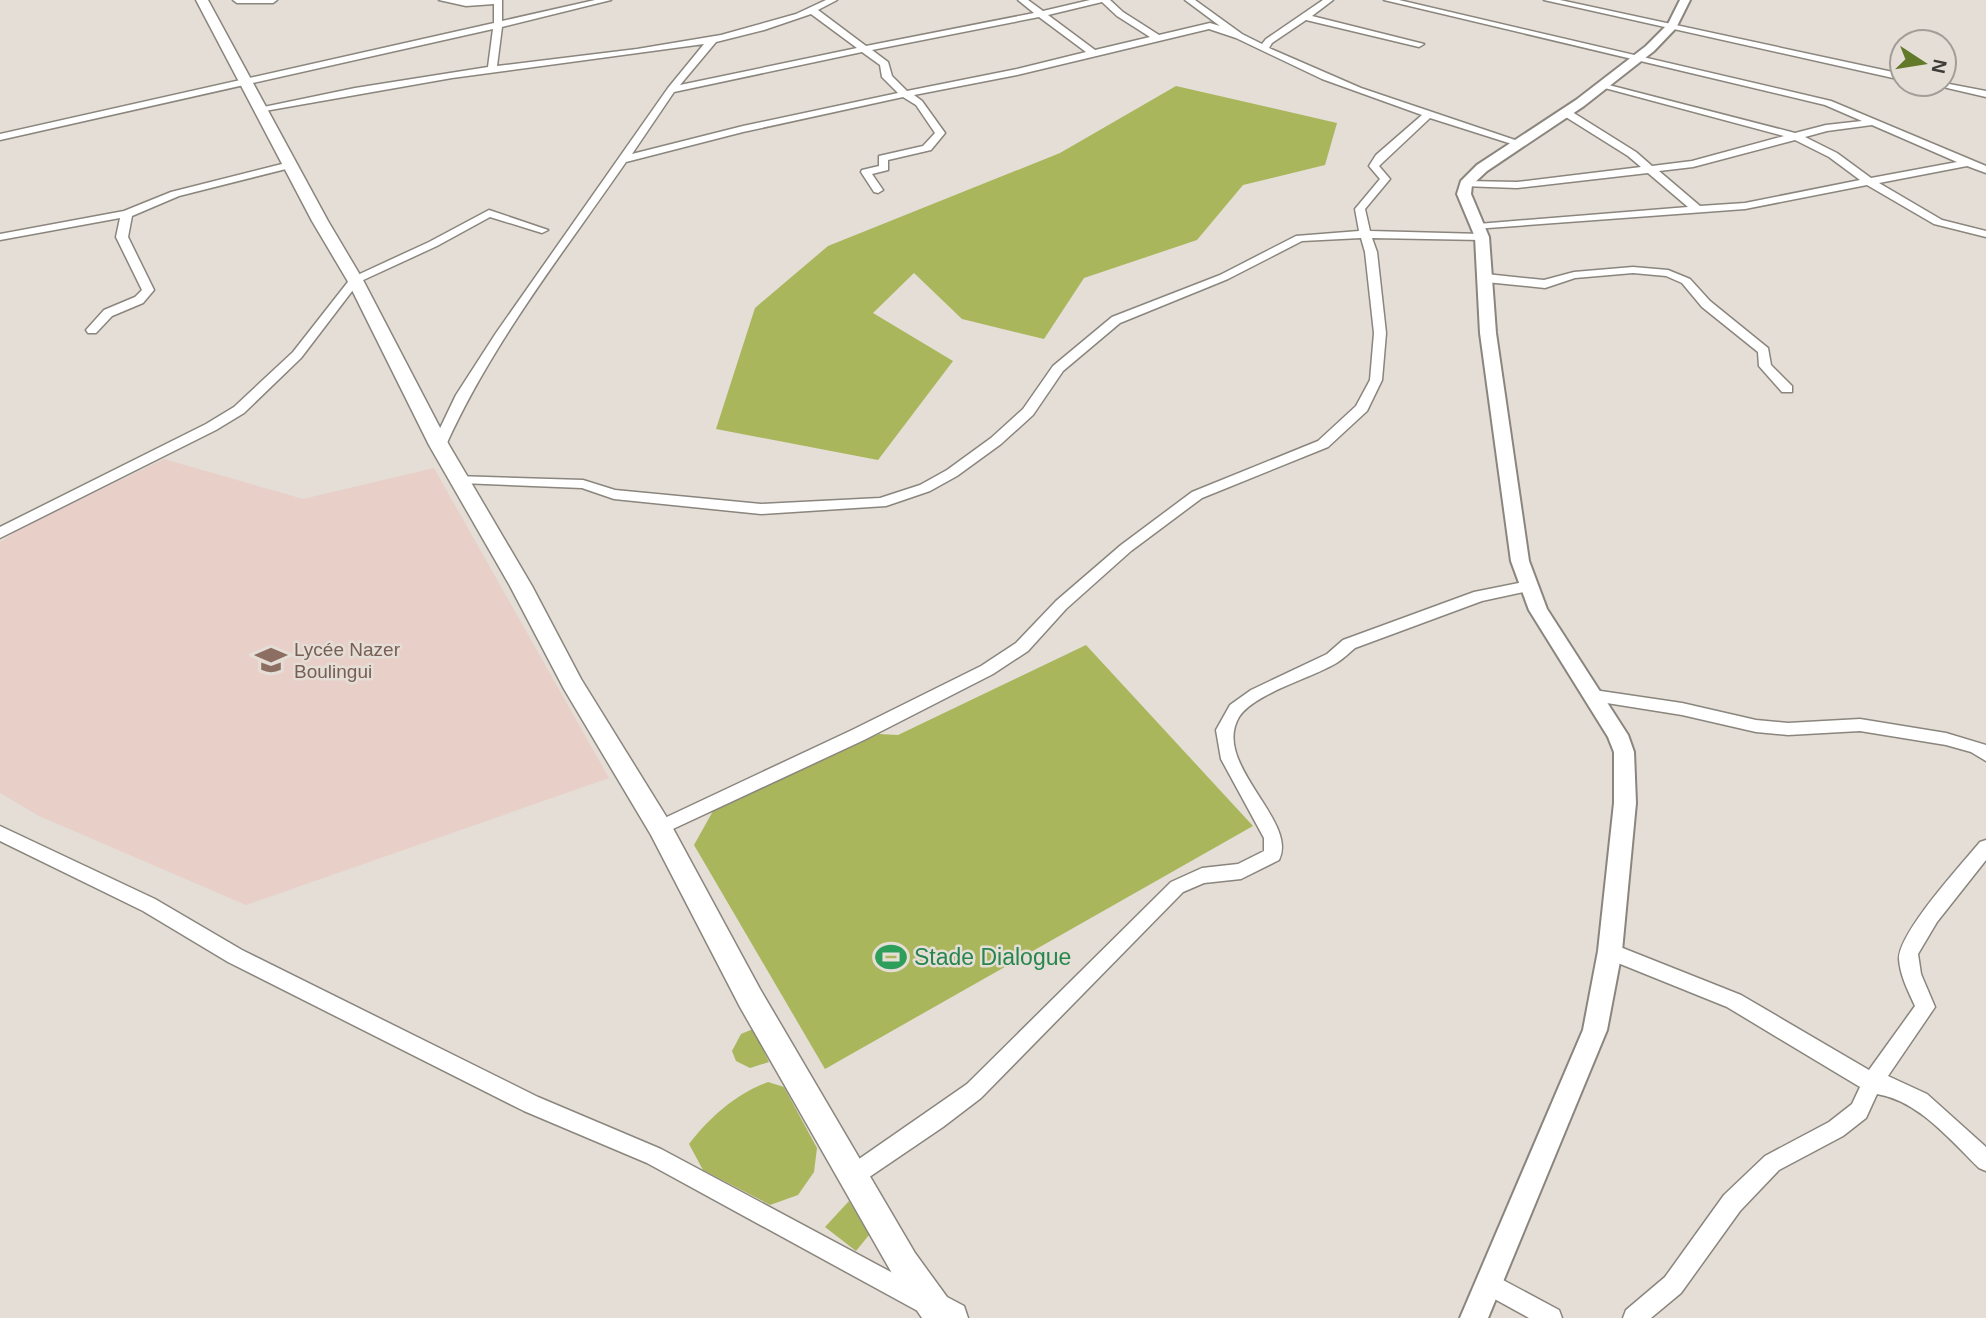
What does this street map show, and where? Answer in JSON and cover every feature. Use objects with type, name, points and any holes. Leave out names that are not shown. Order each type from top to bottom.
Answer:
[{"type":"highway","points":[[202,0],[245,84],[355,280],[439,445],[572,683],[660,828],[750,998],[881,1226],[944,1313]]},
{"type":"main road","points":[[1474,1318],[1595,1030],[1610,951],[1625,803],[1624,752],[1611,719],[1538,610],[1520,561],[1488,333],[1486,278],[1480,232],[1464,194],[1466,184],[1482,168],[1604,85],[1672,27],[1685,0]]},
{"type":"street","points":[[237,0],[273,0]]},
{"type":"street","points":[[443,0],[466,3],[498,0],[492,69]]},
{"type":"street","points":[[0,137],[245,84],[607,0]]},
{"type":"street","points":[[259,108],[492,69],[713,39],[797,19],[832,0]]},
{"type":"street","points":[[1022,0],[1093,52]]},
{"type":"street","points":[[671,90],[1103,0],[1156,37]]},
{"type":"street","points":[[1189,0],[1239,36],[1318,74],[1519,143]]},
{"type":"street","points":[[1264,49],[1269,41],[1329,0]]},
{"type":"street","points":[[1388,0],[1828,103],[1986,170]]},
{"type":"street","points":[[1548,0],[1572,3],[1888,74]]},
{"type":"street","points":[[813,11],[885,64],[887,77],[919,103],[940,133],[927,148],[883,158],[884,168],[866,172],[878,190]]},
{"type":"street","points":[[1305,17],[1419,44]]},
{"type":"street","points":[[624,159],[743,129],[1005,74],[1210,26],[1239,36]]},
{"type":"street","points":[[439,445],[462,395],[502,333],[671,90],[713,39]]},
{"type":"street","points":[[1604,85],[1798,137],[1832,155],[1869,181],[1938,222],[1986,234]]},
{"type":"street","points":[[1958,89],[1986,94]]},
{"type":"street","points":[[1566,112],[1611,139],[1652,169],[1698,210]]},
{"type":"street","points":[[660,828],[858,735],[987,670],[1022,647],[1061,604],[1126,548],[1198,495],[1324,444],[1362,408],[1376,380],[1380,333],[1371,252],[1360,209],[1368,196],[1383,184],[1385,178],[1374,166],[1380,157],[1429,114]]},
{"type":"street","points":[[1466,184],[1517,185],[1693,164],[1841,124],[1871,123]]},
{"type":"street","points":[[460,479],[583,484],[614,494],[761,509],[880,503],[925,488],[952,473],[996,441],[1028,412],[1057,369],[1116,320],[1224,278],[1300,238],[1480,232],[1745,206],[1986,159]]},
{"type":"street","points":[[0,237],[127,214],[175,194],[290,165]]},
{"type":"street","points":[[0,533],[211,427],[239,410],[297,355],[355,280],[433,244],[489,213],[542,230]]},
{"type":"street","points":[[92,330],[108,313],[139,300],[148,290],[122,237],[127,214]]},
{"type":"street","points":[[1486,278],[1545,284],[1574,275],[1633,270],[1668,273],[1686,281],[1706,304],[1764,351],[1765,366],[1787,389]]},
{"type":"street","points":[[854,1175],[974,1091],[1177,887],[1202,876],[1241,871],[1273,855],[1273,838],[1229,759],[1224,730],[1236,709],[1257,694],[1333,658],[1349,644],[1479,596],[1528,586]]},
{"type":"street","points":[[1594,696],[1682,709],[1756,726],[1788,729],[1860,724],[1946,739],[1976,747],[1986,754]]},
{"type":"street","points":[[0,833],[149,905],[235,956],[531,1104],[654,1156],[944,1313]]},
{"type":"street","points":[[1634,1318],[1673,1285],[1732,1203],[1772,1163],[1836,1129],[1859,1111],[1871,1083],[1925,1007],[1911,971],[1909,953],[1933,915],[1986,847]]},
{"type":"street","points":[[1610,951],[1734,1001],[1871,1083],[1892,1088],[1923,1105],[1986,1161]]},
{"type":"street","points":[[1488,1283],[1551,1318]]},
{"type":"shaded area","name":"Lycée Nazer Boulingui","points":[[164,459],[303,499],[434,468],[609,778],[246,905],[39,816],[0,793],[0,542],[17,531]]},
{"type":"green space","points":[[1176,86],[1337,123],[1325,165],[1243,185],[1197,240],[1084,278],[1044,339],[962,319],[914,273],[873,313],[953,361],[878,460],[716,429],[755,308],[828,246],[1060,153]]},
{"type":"green space","name":"Stade Dialogue","points":[[1086,645],[1253,826],[825,1069],[694,845],[713,811],[879,734],[898,735]]},
{"type":"green space","points":[[753,1029],[769,1062],[750,1068],[736,1061],[732,1051],[741,1034]]},
{"type":"green space","points":[[768,1082],[784,1087],[817,1148],[814,1172],[798,1195],[770,1205],[703,1170],[689,1144],[724,1107]]},
{"type":"green space","points":[[849,1201],[869,1235],[856,1251],[825,1227]]},
{"type":"place","name":"Lycée Nazer Boulingui","points":[[271,660]]},
{"type":"place","name":"Stade Dialogue","points":[[891,957]]}]
